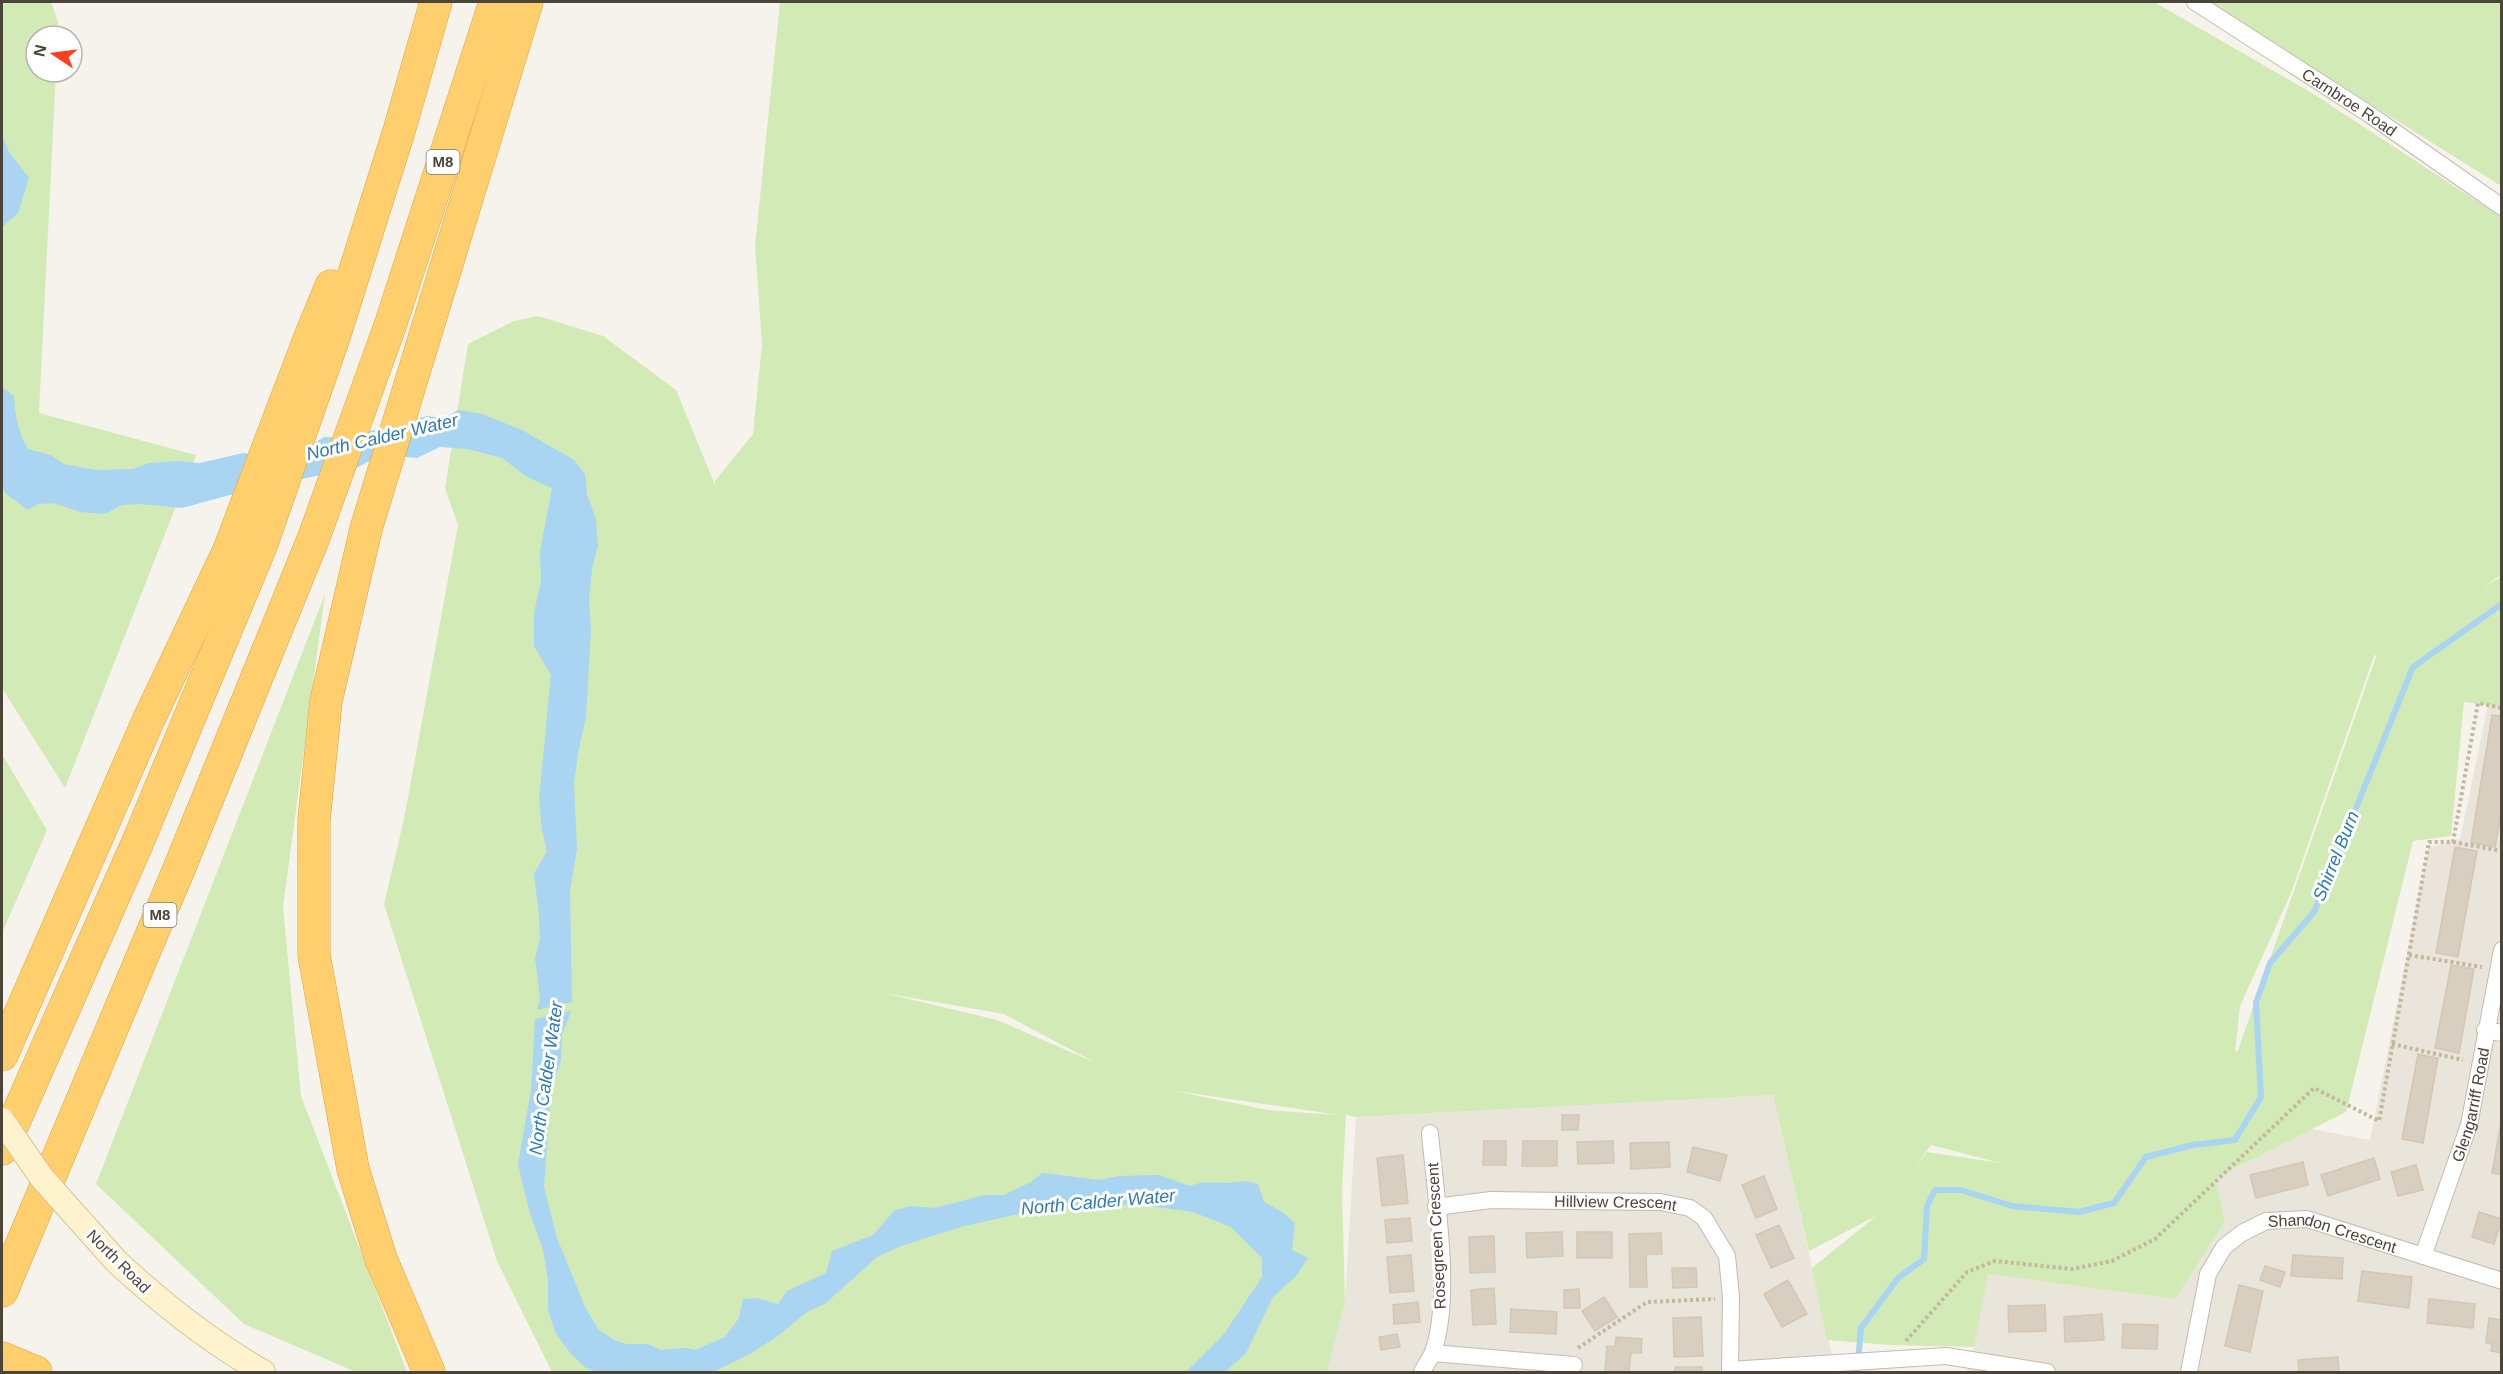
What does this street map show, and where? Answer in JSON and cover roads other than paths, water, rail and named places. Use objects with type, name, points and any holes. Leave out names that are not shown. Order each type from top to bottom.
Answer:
[{"type":"highway","points":[[2,1055],[148,721],[230,550],[322,337],[399,131],[436,2]]},
{"type":"highway","name":"M8","points":[[2,1292],[170,891],[314,537],[391,323],[495,2]]},
{"type":"highway","name":"M8","points":[[429,1372],[381,1259],[353,1169],[314,955],[314,820],[326,701],[366,529],[527,2]]},
{"type":"highway","points":[[2,1149],[137,844],[261,546],[322,337]]},
{"type":"highway","points":[[2,1358],[36,1372]]},
{"type":"main road","name":"North Road","points":[[2,1120],[42,1178],[117,1261],[145,1288],[204,1335],[263,1372]]},
{"type":"street","name":"Carnbroe Road","points":[[2195,2],[2369,114],[2502,207]]},
{"type":"street","name":"Glengarriff Road","points":[[2423,1256],[2469,1125],[2478,1065],[2493,1031],[2497,969],[2502,950]]},
{"type":"street","name":"Rosegreen Crescent","points":[[1422,1372],[1433,1353],[1441,1314],[1441,1269],[1430,1133]]},
{"type":"street","name":"Hillview Crescent","points":[[1436,1207],[1502,1200],[1660,1202],[1690,1208],[1704,1218],[1727,1256],[1731,1297],[1730,1371]]},
{"type":"street","name":"Shandon Crescent","points":[[2189,1372],[2208,1274],[2224,1247],[2242,1233],[2266,1221],[2307,1219],[2502,1281]]},
{"type":"street","points":[[1433,1353],[1574,1363]]},
{"type":"street","points":[[1730,1371],[1946,1356],[2047,1372]]},
{"type":"water","points":[[2,134],[9,152],[29,178],[18,213],[2,227]]},
{"type":"water","name":"North Calder Water","points":[[2,387],[14,396],[18,423],[28,449],[50,455],[64,464],[95,470],[133,469],[149,463],[179,461],[200,463],[243,453],[259,455],[307,448],[324,437],[343,438],[427,416],[444,418],[458,410],[482,414],[522,430],[574,460],[585,474],[587,494],[596,520],[598,545],[592,569],[589,600],[591,629],[586,717],[574,784],[577,849],[570,890],[572,1002],[537,1010],[540,999],[535,958],[540,939],[534,874],[547,851],[539,799],[551,675],[534,646],[534,613],[541,581],[540,552],[552,488],[527,477],[502,458],[467,449],[440,447],[417,458],[398,456],[371,460],[358,467],[241,492],[182,508],[140,504],[122,505],[105,514],[80,512],[53,503],[38,504],[28,510],[5,493],[2,485]]},
{"type":"water","name":"North Calder Water","points":[[571,1011],[562,1035],[561,1061],[551,1088],[544,1187],[557,1238],[586,1309],[599,1330],[616,1341],[627,1344],[648,1344],[661,1350],[685,1348],[695,1350],[725,1337],[739,1318],[743,1299],[756,1298],[778,1304],[787,1291],[826,1273],[832,1251],[873,1235],[895,1210],[911,1206],[934,1208],[985,1195],[1004,1195],[1031,1182],[1042,1173],[1100,1180],[1118,1176],[1159,1175],[1190,1186],[1202,1183],[1244,1181],[1258,1184],[1264,1202],[1282,1212],[1295,1223],[1292,1250],[1308,1258],[1297,1275],[1273,1297],[1246,1353],[1225,1372],[1186,1372],[1224,1334],[1262,1277],[1262,1258],[1231,1227],[1193,1212],[1135,1204],[1042,1209],[964,1226],[901,1246],[877,1257],[826,1303],[807,1312],[779,1335],[750,1354],[713,1372],[597,1372],[586,1368],[571,1354],[555,1332],[548,1310],[548,1280],[543,1250],[529,1210],[518,1164],[531,1090],[535,1019]]},
{"type":"waterway","name":"Shirrel Burn","points":[[1857,1372],[1861,1328],[1898,1278],[1924,1259],[1927,1206],[1935,1190],[1961,1190],[2012,1206],[2079,1212],[2114,1203],[2146,1157],[2193,1145],[2235,1140],[2261,1097],[2256,1003],[2270,963],[2314,912],[2413,667],[2502,604]]}]
